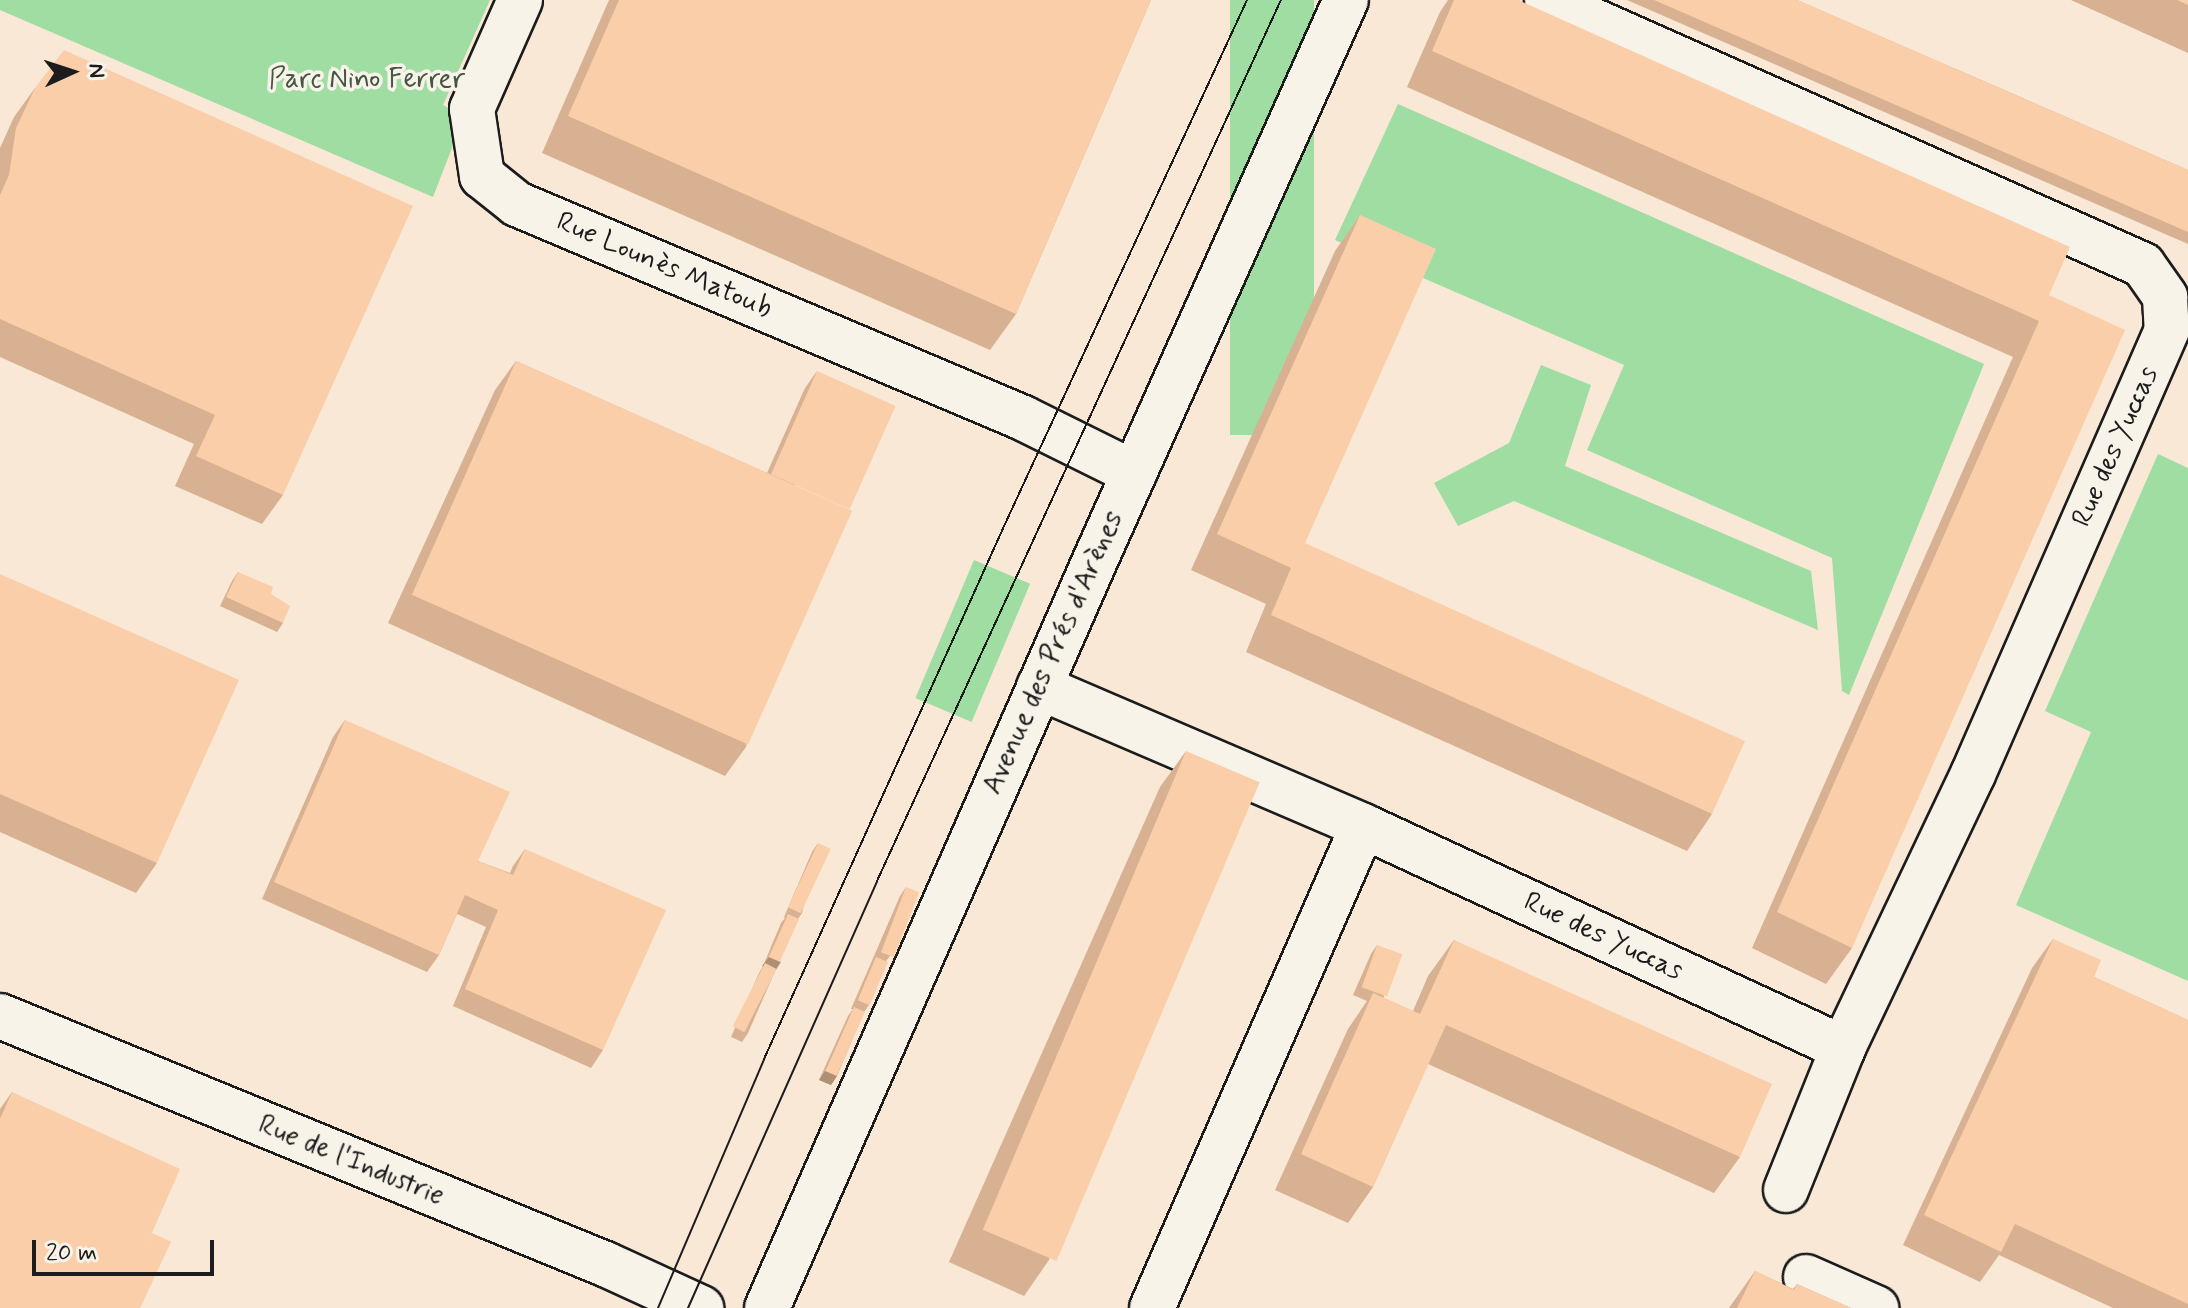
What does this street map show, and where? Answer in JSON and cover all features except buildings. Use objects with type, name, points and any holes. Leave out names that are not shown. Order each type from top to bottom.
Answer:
[{"type":"street","name":"Rue Lounès Matoub","points":[[520,0],[472,109],[482,176],[517,204],[1023,418],[1134,473]]},
{"type":"street","name":"Avenue des Prés d'Arènes","points":[[767,1308],[1039,687],[1346,0]]},
{"type":"street","name":"Rue des Yuccas","points":[[1547,0],[2143,265],[2165,297],[2167,330],[1973,774],[1843,1048],[1786,1190]]},
{"type":"street","name":"Rue des Yuccas","points":[[1039,687],[1363,826],[1843,1048]]},
{"type":"street","points":[[1152,1308],[1363,826]]},
{"type":"street","name":"Rue de l'Industrie","points":[[0,1016],[605,1264],[701,1308]]},
{"type":"street","points":[[1806,1277],[1876,1308]]},
{"type":"green space","name":"Parc Nino Ferrer","points":[[0,0],[490,0],[443,105],[464,117],[433,197],[0,10]]},
{"type":"green space","points":[[1230,0],[1314,0],[1314,435],[1230,435]]},
{"type":"green space","points":[[1398,104],[1984,364],[1849,695],[1842,691],[1832,558],[1587,450],[1624,365],[1335,240]]},
{"type":"green space","points":[[1541,365],[1591,385],[1565,466],[1811,571],[1818,630],[1514,501],[1458,526],[1434,483],[1509,443]]},
{"type":"green space","points":[[2158,454],[2188,468],[2188,981],[2016,905],[2091,732],[2045,711]]},
{"type":"green space","points":[[974,560],[1030,584],[972,722],[915,698]]},
{"type":"tram line","points":[[658,1308],[764,1059],[1005,524],[1247,0]]},
{"type":"tram line","points":[[688,1308],[877,881],[1281,0]]}]
